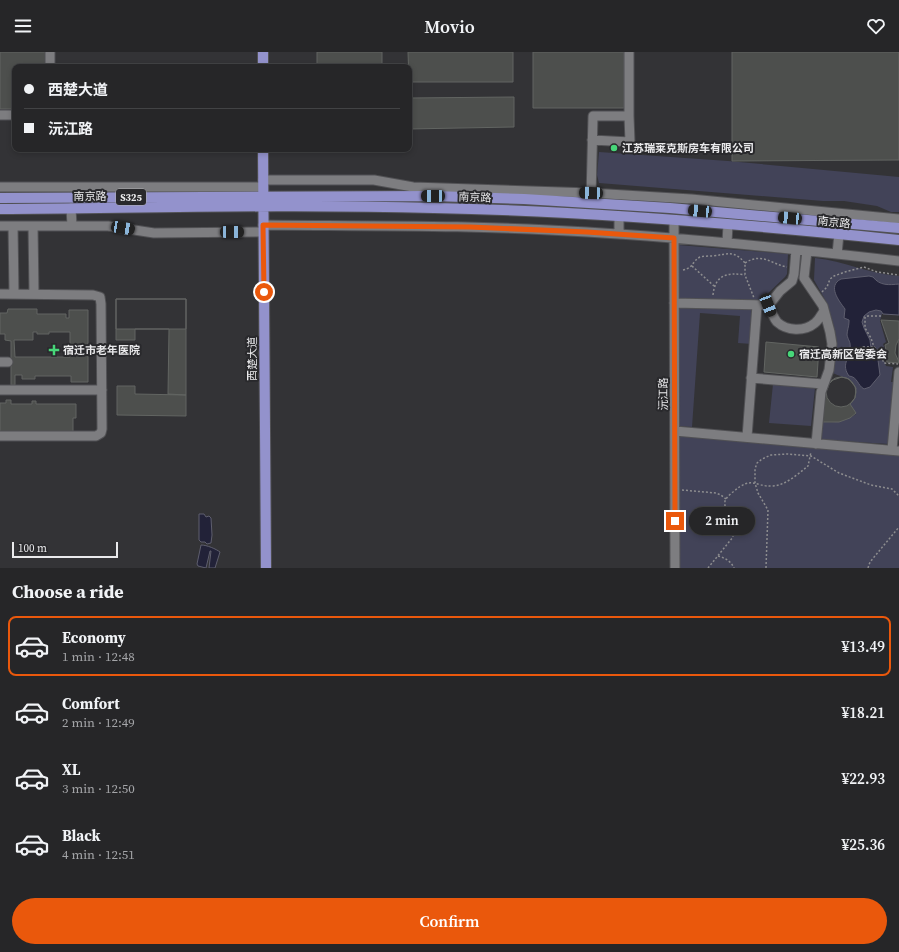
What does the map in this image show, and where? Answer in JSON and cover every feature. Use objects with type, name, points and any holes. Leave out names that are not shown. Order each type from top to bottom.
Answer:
[{"type":"main road","points":[[263,64],[264,52]]},
{"type":"main road","name":"西楚大道","points":[[263,152],[266,568]]},
{"type":"main road","name":"南京路","points":[[0,198],[263,192],[433,196],[590,203],[899,228]]},
{"type":"main road","name":"南京路","points":[[0,209],[71,208],[263,192],[442,208],[521,210],[728,224],[899,240]]},
{"type":"street","points":[[50,52],[50,64]]},
{"type":"street","points":[[592,140],[630,142],[629,52]]},
{"type":"street","points":[[0,115],[12,116]]},
{"type":"street","points":[[590,203],[593,116],[629,116]]},
{"type":"street","points":[[0,187],[263,192],[374,180],[413,187],[591,193],[690,199],[899,219]]},
{"type":"street","points":[[71,208],[72,226]]},
{"type":"street","points":[[618,234],[619,216]]},
{"type":"street","name":"沅江路","points":[[674,220],[675,568]]},
{"type":"street","points":[[727,243],[728,224]]},
{"type":"street","points":[[0,226],[108,226],[154,233],[263,229],[470,227],[674,238],[899,261]]},
{"type":"street","points":[[13,226],[14,294]]},
{"type":"street","points":[[33,226],[34,294]]},
{"type":"street","points":[[837,254],[839,234]]},
{"type":"street","points":[[768,305],[780,290],[792,281],[796,250]]},
{"type":"street","points":[[807,251],[804,278],[817,296],[824,311],[830,332],[832,349],[829,370],[821,392],[814,443]]},
{"type":"street","points":[[0,294],[93,295],[100,297],[102,390],[102,429],[99,435],[0,436]]},
{"type":"street","points":[[674,303],[768,305]]},
{"type":"street","points":[[747,437],[757,305]]},
{"type":"street","points":[[768,305],[778,323],[790,329],[797,330],[814,324],[824,311]]},
{"type":"street","points":[[675,431],[896,451],[899,372]]},
{"type":"street","points":[[751,378],[823,384]]},
{"type":"street","points":[[0,390],[102,390]]},
{"type":"path","points":[[674,270],[681,270],[692,266],[697,258],[700,257],[729,253],[739,257],[745,263],[745,275],[757,305]]},
{"type":"path","points":[[745,263],[766,258],[780,265],[794,268]]},
{"type":"path","points":[[692,266],[714,286]]},
{"type":"path","points":[[817,296],[824,290],[830,279],[834,276],[864,267],[877,272],[899,275]]},
{"type":"path","points":[[712,304],[714,286],[717,281],[728,274],[737,273],[745,275]]},
{"type":"path","points":[[881,316],[868,316],[864,318],[865,328],[874,347],[879,351],[884,363],[899,364]]},
{"type":"path","points":[[845,350],[863,351],[863,347],[874,347]]},
{"type":"path","points":[[726,500],[744,484],[754,483],[773,486],[784,483],[808,466],[814,443]]},
{"type":"path","points":[[766,568],[768,510],[754,483],[757,463],[762,459],[787,454],[811,456],[839,473],[871,485],[892,489],[899,496]]},
{"type":"path","points":[[675,490],[716,493],[721,494],[726,500],[726,512],[732,524],[733,537],[708,568]]},
{"type":"path","points":[[868,568],[870,562],[899,527]]},
{"type":"path","points":[[718,556],[727,560],[734,568]]},
{"type":"shaded area","points":[[599,152],[728,161],[899,177],[899,212],[891,212],[877,206],[844,201],[823,201],[599,183],[597,175]]},
{"type":"shaded area","points":[[678,245],[788,254],[787,274],[760,301],[676,299]]},
{"type":"shaded area","points":[[815,258],[878,273],[899,276],[899,315],[882,314],[880,321],[886,342],[883,344],[885,350],[881,352],[886,366],[893,367],[891,382],[896,382],[889,444],[825,440],[820,438],[821,422],[848,419],[856,414],[850,404],[856,395],[856,391],[854,384],[846,378],[833,373],[835,341],[833,323],[827,303],[814,280]]},
{"type":"shaded area","points":[[869,276],[888,285],[899,284],[899,315],[883,314],[881,311],[876,310],[869,312],[864,316],[862,322],[870,340],[871,349],[878,360],[880,375],[870,387],[864,389],[856,379],[849,376],[846,369],[850,346],[847,335],[849,320],[844,318],[845,309],[837,298],[835,286],[841,279]]},
{"type":"shaded area","points":[[676,306],[754,309],[752,344],[738,343],[740,316],[700,313],[692,427],[676,426]]},
{"type":"shaded area","points":[[773,384],[815,388],[811,426],[769,423]]},
{"type":"shaded area","points":[[680,435],[899,455],[899,568],[680,568]]},
{"type":"shaded area","points":[[199,514],[204,514],[206,517],[209,516],[211,518],[211,543],[207,544],[199,540]]},
{"type":"shaded area","points":[[201,545],[211,547],[220,552],[215,568],[209,568],[211,551],[206,568],[198,566],[197,564]]},
{"type":"building","points":[[0,52],[48,52],[48,64],[12,64],[12,109],[0,109]]},
{"type":"building","points":[[317,52],[382,52],[382,64],[317,64]]},
{"type":"building","points":[[408,52],[513,52],[513,82],[412,82],[412,64],[408,64]]},
{"type":"building","points":[[533,52],[624,52],[624,108],[533,108]]},
{"type":"building","points":[[732,52],[899,52],[899,160],[732,161]]},
{"type":"building","points":[[514,97],[514,127],[412,129],[412,98]]},
{"type":"building","points":[[116,299],[186,299],[186,395],[168,394],[169,329],[135,329],[135,340],[116,340]]},
{"type":"building","points":[[116,299],[186,299],[186,329],[116,329]]},
{"type":"building","points":[[8,309],[37,309],[37,314],[66,314],[66,318],[69,318],[69,310],[88,310],[88,382],[71,382],[71,376],[35,376],[35,379],[22,379],[22,375],[15,375],[15,385],[11,385],[11,341],[5,340],[5,334],[0,334],[0,313],[7,313]],"holes":[[[33,332],[37,332],[37,334],[49,334],[49,332],[70,332],[70,357],[15,357],[14,340],[33,340]]]},
{"type":"building","points":[[881,320],[899,321],[899,363],[887,362],[884,351],[886,350],[885,345],[889,343]]},
{"type":"building","points":[[899,339],[899,362],[895,353],[896,345]]},
{"type":"building","points":[[766,342],[819,347],[817,377],[764,372]]},
{"type":"building","points":[[841,377],[847,378],[855,386],[855,398],[847,406],[841,407],[835,406],[827,398],[826,392],[827,386],[835,378]]},
{"type":"building","points":[[842,377],[849,379],[856,388],[855,398],[850,404],[856,413],[850,418],[839,422],[821,422],[824,389],[827,390],[829,384],[833,380]]},
{"type":"building","points":[[117,386],[135,386],[135,394],[186,395],[186,416],[117,415]]},
{"type":"building","points":[[6,400],[11,400],[11,404],[32,404],[32,401],[36,401],[36,404],[76,404],[76,418],[73,418],[73,432],[0,432],[0,403],[6,403]]},
{"type":"place","name":"江苏瑞莱克斯房车有限公司","points":[[614,148]]},
{"type":"place","name":"宿迁市老年医院","points":[[54,350]]},
{"type":"place","name":"宿迁高新区管委会","points":[[791,354]]},
{"type":"route","points":[[264,292],[263,225],[470,227],[587,232],[674,238],[675,521]]}]
